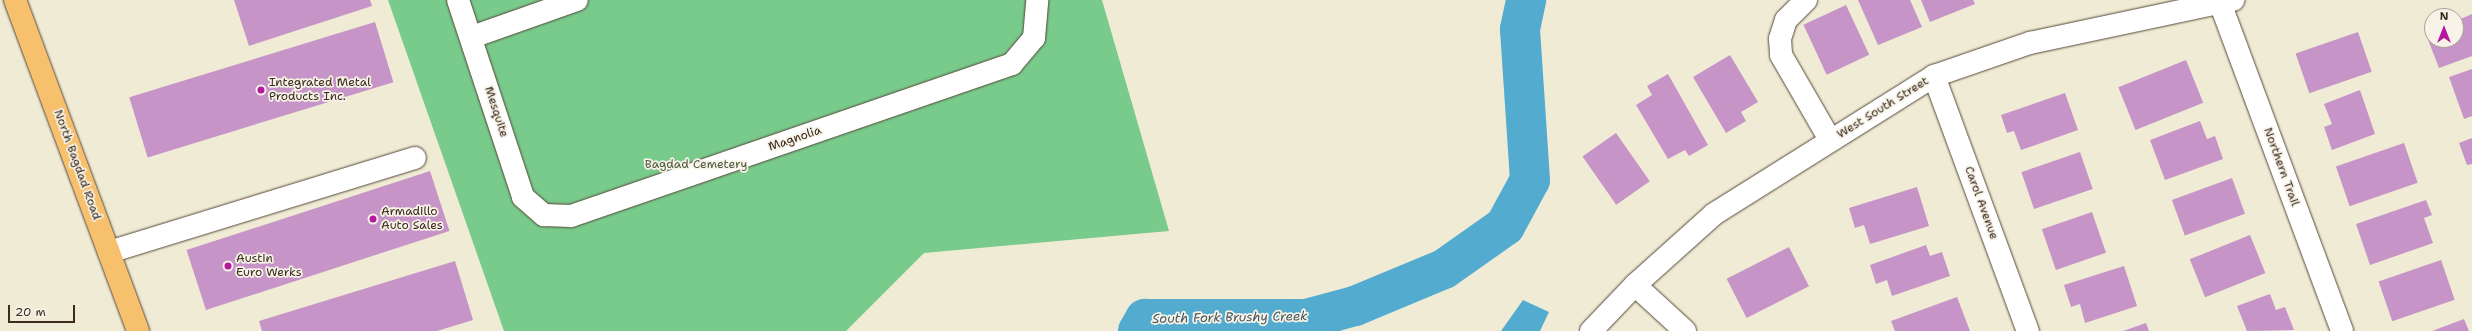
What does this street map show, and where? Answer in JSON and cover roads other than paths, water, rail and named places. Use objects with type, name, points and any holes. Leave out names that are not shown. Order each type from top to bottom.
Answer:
[{"type":"main road","name":"North Bagdad Road","points":[[15,0],[138,331]]},
{"type":"street","name":"Mesquite","points":[[458,0],[472,37],[523,198],[544,215]]},
{"type":"street","points":[[472,37],[577,0]]},
{"type":"street","name":"Magnolia","points":[[544,215],[571,216],[1012,64],[1034,38],[1037,0]]},
{"type":"street","points":[[1806,0],[1786,20],[1780,39],[1781,55],[1830,140]]},
{"type":"street","name":"West South Street","points":[[1591,331],[1635,286],[1714,214],[1934,76],[2030,43],[2224,1]]},
{"type":"street","name":"Northern Trail","points":[[2224,1],[2342,331]]},
{"type":"street","name":"Carol Avenue","points":[[1934,76],[2028,331]]},
{"type":"street","points":[[109,252],[415,158]]},
{"type":"street","points":[[1635,286],[1685,331]]},
{"type":"water","points":[[1523,300],[1549,312],[1540,331],[1501,331]]},
{"type":"waterway","name":"South Fork Brushy Creek","points":[[1138,331],[1145,319],[1306,319],[1355,306],[1444,269],[1505,226],[1530,180],[1520,29],[1526,0]]},
{"type":"waterway","points":[[1335,331],[1355,306]]},
{"type":"place","name":"Integrated Metal Products Inc.","points":[[261,90]]},
{"type":"place","name":"Armadillo Auto Sales","points":[[373,219]]},
{"type":"place","name":"Austin Euro Werks","points":[[228,266]]},
{"type":"park label","name":"Bagdad Cemetery","points":[[696,165]]}]
